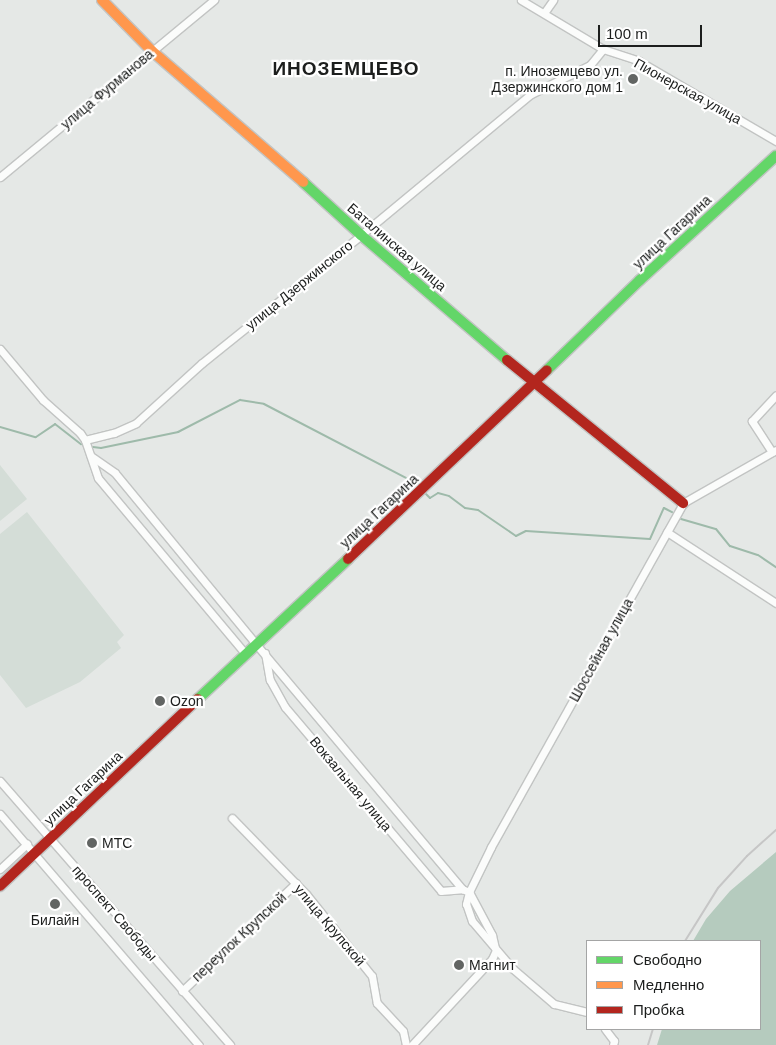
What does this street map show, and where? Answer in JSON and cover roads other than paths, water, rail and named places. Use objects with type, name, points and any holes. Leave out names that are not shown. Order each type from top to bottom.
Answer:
[{"type":"main road","name":"Баталинская улица","points":[[102,0],[152,51],[270,152],[361,235],[532,382],[683,503]]},
{"type":"main road","name":"улица Гагарина","points":[[0,886],[99,794],[245,653],[430,483],[532,382],[712,213],[776,156]]},
{"type":"street","name":"улица Фурманова","points":[[0,177],[214,0]]},
{"type":"street","name":"Пионерская улица","points":[[521,0],[602,49],[639,61],[776,141]]},
{"type":"street","points":[[544,13],[553,0]]},
{"type":"street","name":"улица Дзержинского","points":[[86,440],[114,433],[136,423],[202,363],[361,235],[531,94],[590,65],[602,49]]},
{"type":"street","points":[[0,349],[42,400],[86,440],[98,478],[245,653]]},
{"type":"street","points":[[683,503],[774,451],[752,420],[776,395]]},
{"type":"street","name":"Вокзальная улица","points":[[90,456],[115,473],[255,644],[265,653],[462,889]]},
{"type":"street","name":"Шоссейная улица","points":[[470,892],[491,846],[683,503]]},
{"type":"street","points":[[667,532],[776,603]]},
{"type":"street","name":"Вокзальная улица","points":[[265,653],[266,668],[270,680],[285,706],[441,891],[462,889],[470,892]]},
{"type":"street","name":"проспект Свободы","points":[[0,781],[230,1045]]},
{"type":"street","name":"проспект Свободы","points":[[0,814],[199,1045]]},
{"type":"street","name":"улица Крупской","points":[[232,818],[296,883],[372,976],[377,1003],[403,1031],[406,1045]]},
{"type":"street","points":[[0,870],[27,844]]},
{"type":"street","name":"переулок Крупской","points":[[182,990],[296,883]]},
{"type":"street","points":[[470,892],[466,904],[468,912],[496,950],[513,969],[554,1004],[586,1012]]},
{"type":"street","points":[[412,1045],[492,959],[496,950],[492,935],[470,892]]},
{"type":"street","points":[[606,1030],[614,1040],[613,1045]]},
{"type":"waterway","points":[[93,447],[101,448],[178,432],[240,400],[264,404],[406,478],[419,489]]},
{"type":"waterway","points":[[0,427],[36,437],[55,424],[81,444]]},
{"type":"waterway","points":[[425,493],[430,498],[438,493],[449,496],[465,508],[478,510],[516,536],[526,531],[650,539],[664,508],[672,512]]},
{"type":"waterway","points":[[681,519],[716,529],[730,546],[758,555],[776,567]]},
{"type":"railway","points":[[686,940],[718,888],[747,856],[776,830]]},
{"type":"railway","points":[[648,1045],[653,1030]]},
{"type":"place","name":"п. Иноземцево ул. Дзержинского дом 1","points":[[633,79]]},
{"type":"place","name":"Ozon","points":[[160,701]]},
{"type":"place","name":"МТС","points":[[92,843]]},
{"type":"place","name":"Билайн","points":[[55,904]]},
{"type":"place","name":"Магнит","points":[[459,965]]},
{"type":"district","name":"ИНОЗЕМЦЕВО","points":[[346,69]]}]
